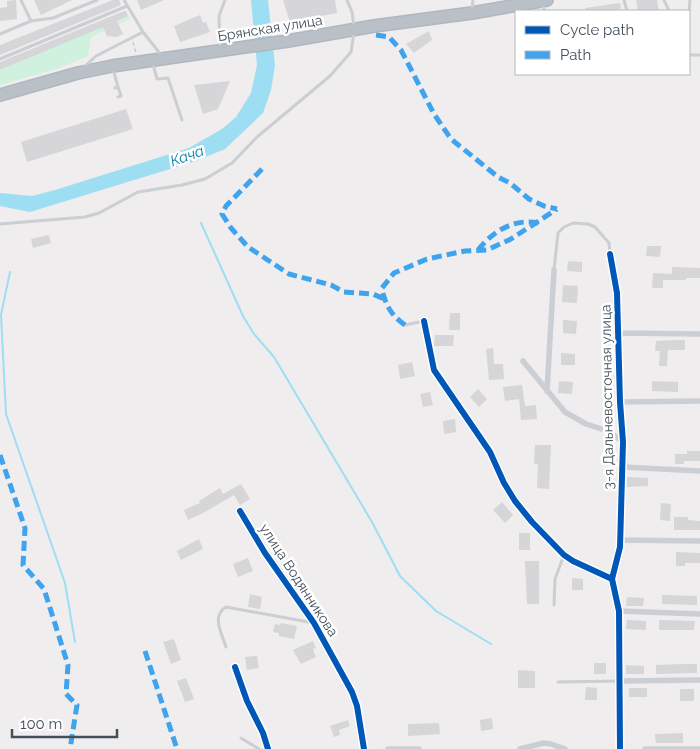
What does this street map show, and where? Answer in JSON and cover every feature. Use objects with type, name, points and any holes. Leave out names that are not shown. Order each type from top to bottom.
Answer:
[{"type":"highway","name":"Брянская улица","points":[[0,94],[112,66],[472,12],[544,4]]},
{"type":"street","name":"3-я Дальневосточная улица","points":[[610,254],[617,293],[623,442],[620,547],[612,578],[619,612],[620,749]]},
{"type":"street","points":[[547,391],[554,270]]},
{"type":"street","points":[[424,322],[432,366],[436,374],[469,419],[490,452],[515,502],[564,555],[573,561],[612,578]]},
{"type":"street","points":[[619,333],[700,334]]},
{"type":"street","points":[[523,361],[565,412],[586,424],[608,431],[623,442]]},
{"type":"street","points":[[620,402],[700,402]]},
{"type":"street","points":[[623,467],[700,471]]},
{"type":"street","name":"улица Водянникова","points":[[240,510],[265,553],[314,623],[352,692],[357,706],[364,749]]},
{"type":"street","points":[[620,540],[700,542]]},
{"type":"street","points":[[619,612],[700,614]]},
{"type":"street","points":[[235,667],[247,701],[263,733],[268,749]]},
{"type":"street","points":[[620,681],[700,680]]},
{"type":"street","points":[[520,749],[544,743],[565,749]]},
{"type":"street","points":[[388,749],[419,749]]},
{"type":"street","points":[[645,749],[700,749]]},
{"type":"lane","points":[[21,0],[31,21]]},
{"type":"lane","points":[[0,34],[31,21],[53,18],[97,0]]},
{"type":"lane","points":[[124,0],[143,32],[158,51],[157,79],[168,78],[182,120]]},
{"type":"lane","points":[[220,50],[219,16],[225,0]]},
{"type":"lane","points":[[0,224],[85,216],[98,213],[138,192],[182,185],[205,179],[232,163],[257,137],[330,76],[351,52],[355,29],[352,12],[347,0]]},
{"type":"lane","points":[[472,12],[473,0]]},
{"type":"lane","points":[[0,59],[128,6]]},
{"type":"lane","points":[[78,73],[96,56],[143,32]]},
{"type":"lane","points":[[112,66],[117,88],[121,96],[118,97]]},
{"type":"lane","points":[[554,270],[558,233],[564,227],[573,223],[588,224],[595,227],[609,243],[610,254]]},
{"type":"lane","points":[[405,325],[424,322]]},
{"type":"lane","points":[[554,605],[555,579],[564,555]]},
{"type":"lane","points":[[226,647],[217,619],[226,607],[314,623]]},
{"type":"lane","points":[[558,682],[620,681]]},
{"type":"lane","points":[[240,738],[259,749]]},
{"type":"path","points":[[134,44],[136,54]]},
{"type":"green space","points":[[128,16],[130,19],[91,37],[88,56],[59,68],[0,85],[0,70]]},
{"type":"water","name":"Кача","points":[[251,0],[268,0],[275,65],[271,90],[263,113],[225,149],[196,161],[30,212],[0,206],[0,193],[32,196],[55,190],[189,148],[222,129],[236,117],[251,93],[257,65]]},
{"type":"building","points":[[16,0],[17,19],[0,21],[0,8],[7,7],[7,1]]},
{"type":"building","points":[[34,0],[72,0],[41,15]]},
{"type":"building","points":[[113,0],[119,0],[121,5],[0,55],[0,45]]},
{"type":"building","points":[[137,0],[164,0],[141,10]]},
{"type":"building","points":[[283,0],[335,0],[337,13],[290,22]]},
{"type":"building","points":[[636,0],[657,0],[659,10],[638,10]]},
{"type":"building","points":[[620,3],[621,9],[585,10],[585,8]]},
{"type":"building","points":[[126,11],[128,16],[117,21],[123,34],[117,37],[107,36],[103,27],[0,70],[0,62]]},
{"type":"building","points":[[200,15],[203,23],[206,22],[210,32],[180,42],[174,26]]},
{"type":"building","points":[[429,31],[432,40],[414,53],[406,44]]},
{"type":"building","points":[[230,81],[218,109],[203,114],[194,85]]},
{"type":"building","points":[[126,109],[133,129],[27,162],[21,142]]},
{"type":"building","points":[[49,235],[51,243],[33,248],[31,239]]},
{"type":"building","points":[[647,246],[661,246],[660,257],[646,256]]},
{"type":"building","points":[[568,261],[582,262],[582,272],[567,271]]},
{"type":"building","points":[[672,267],[700,268],[700,278],[663,280],[663,288],[652,288],[653,273],[672,274]]},
{"type":"building","points":[[563,285],[578,286],[577,303],[562,302]]},
{"type":"building","points":[[450,313],[460,313],[460,330],[449,330]]},
{"type":"building","points":[[563,320],[577,321],[576,334],[563,333]]},
{"type":"building","points":[[435,335],[454,335],[453,346],[434,346]]},
{"type":"building","points":[[685,340],[685,350],[668,350],[667,366],[659,366],[660,351],[655,351],[656,341]]},
{"type":"building","points":[[493,348],[494,364],[503,364],[504,379],[489,380],[486,349]]},
{"type":"building","points":[[561,353],[575,354],[575,365],[561,365]]},
{"type":"building","points":[[412,362],[415,376],[400,379],[398,365]]},
{"type":"building","points":[[559,381],[573,382],[572,394],[558,393]]},
{"type":"building","points":[[652,381],[678,382],[678,392],[652,391]]},
{"type":"building","points":[[522,385],[525,406],[536,405],[537,419],[521,420],[519,399],[505,401],[503,387]]},
{"type":"building","points":[[478,389],[487,399],[479,407],[470,397]]},
{"type":"building","points":[[430,392],[433,405],[423,407],[420,394]]},
{"type":"building","points":[[455,419],[456,432],[444,434],[443,421]]},
{"type":"building","points":[[535,445],[551,445],[549,489],[537,488],[538,464],[534,464]]},
{"type":"building","points":[[687,451],[700,451],[700,461],[684,461],[684,464],[675,464],[675,454],[687,454]]},
{"type":"building","points":[[627,477],[648,478],[648,486],[627,487]]},
{"type":"building","points":[[241,484],[250,499],[240,505],[234,495],[188,520],[184,510],[200,503],[199,501],[220,488],[223,494]]},
{"type":"building","points":[[502,502],[513,515],[505,523],[493,510]]},
{"type":"building","points":[[661,503],[671,504],[670,521],[660,520]]},
{"type":"building","points":[[674,517],[688,517],[688,520],[700,521],[700,530],[674,530]]},
{"type":"building","points":[[519,533],[530,533],[530,550],[519,550]]},
{"type":"building","points":[[199,539],[203,549],[181,560],[177,551]]},
{"type":"building","points":[[676,552],[700,553],[700,563],[685,563],[685,566],[676,566]]},
{"type":"building","points":[[248,558],[253,571],[238,577],[233,564]]},
{"type":"building","points":[[525,561],[539,561],[539,604],[527,604]]},
{"type":"building","points":[[572,578],[583,579],[583,590],[572,590]]},
{"type":"building","points":[[250,594],[262,597],[260,609],[248,607]]},
{"type":"building","points":[[662,595],[697,596],[697,605],[662,604]]},
{"type":"building","points":[[627,597],[644,598],[643,606],[626,606]]},
{"type":"building","points":[[627,620],[646,621],[646,630],[626,629]]},
{"type":"building","points":[[659,620],[695,621],[694,630],[659,630]]},
{"type":"building","points":[[281,623],[297,626],[294,639],[279,636],[279,633],[273,632],[275,624],[280,625]]},
{"type":"building","points":[[174,639],[181,660],[171,664],[163,642]]},
{"type":"building","points":[[313,641],[316,648],[313,649],[316,657],[301,664],[293,650]]},
{"type":"building","points":[[257,656],[259,668],[247,670],[245,657]]},
{"type":"building","points":[[594,663],[606,663],[606,674],[594,674]]},
{"type":"building","points":[[697,664],[697,673],[656,674],[656,665]]},
{"type":"building","points":[[626,665],[644,666],[644,674],[626,674]]},
{"type":"building","points":[[518,670],[535,671],[535,688],[518,688]]},
{"type":"building","points":[[186,678],[194,699],[185,702],[177,681]]},
{"type":"building","points":[[586,687],[597,688],[597,700],[585,700]]},
{"type":"building","points":[[629,688],[647,688],[647,697],[629,697]]},
{"type":"building","points":[[680,689],[694,689],[694,701],[680,701]]},
{"type":"building","points":[[492,718],[493,729],[481,731],[480,720]]},
{"type":"building","points":[[348,720],[350,726],[339,730],[340,735],[334,737],[330,726]]},
{"type":"building","points":[[439,723],[440,734],[408,736],[408,724]]},
{"type":"building","points":[[683,733],[683,743],[656,743],[655,734]]},
{"type":"waterway","points":[[201,223],[243,316],[254,334],[274,357],[372,522],[400,576],[436,611],[491,644]]},
{"type":"waterway","points":[[10,272],[1,315],[6,414],[65,583],[75,642]]},
{"type":"marked path","points":[[376,35],[389,37],[401,50],[434,114],[451,139],[529,199],[544,206],[557,209]]},
{"type":"marked path","points":[[262,169],[226,206],[222,214],[231,228],[248,247],[289,274],[331,285],[344,292],[373,294],[384,299]]},
{"type":"marked path","points":[[405,325],[392,313],[383,294],[382,288],[394,273],[427,259],[465,251],[487,250],[511,239],[557,209]]},
{"type":"marked path","points":[[478,250],[490,237],[513,224],[521,222],[539,223]]},
{"type":"marked path","points":[[0,455],[25,528],[23,565],[44,589],[68,665],[66,694],[77,705],[70,749]]},
{"type":"marked path","points":[[145,651],[177,749]]},
{"type":"cycle path","points":[[610,254],[617,293],[623,442],[620,547],[612,579],[619,611],[620,749]]},
{"type":"cycle path","points":[[424,321],[434,370],[490,452],[504,483],[515,501],[532,522],[564,555],[612,579]]},
{"type":"cycle path","points":[[240,511],[265,553],[314,623],[352,692],[357,706],[364,749]]},
{"type":"cycle path","points":[[235,667],[247,701],[263,733],[268,749]]}]
